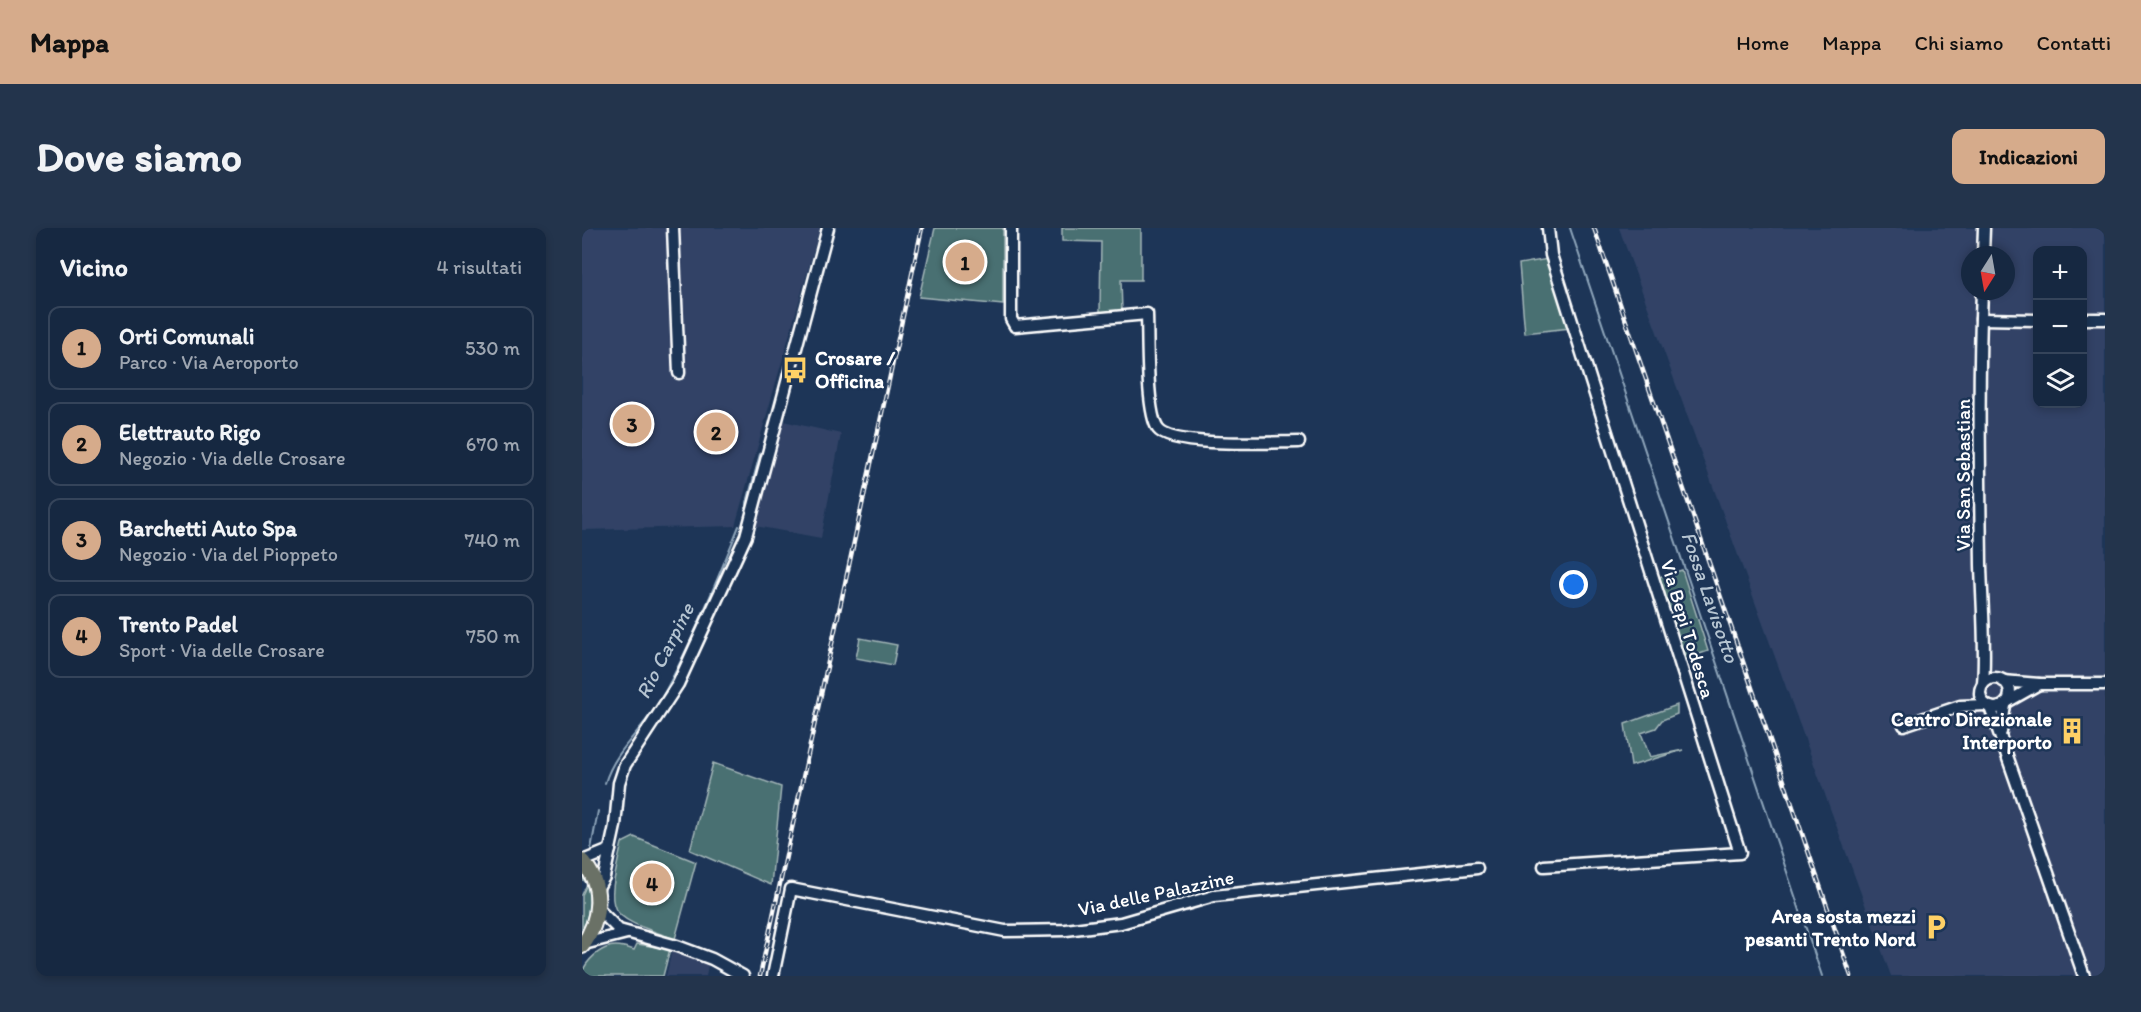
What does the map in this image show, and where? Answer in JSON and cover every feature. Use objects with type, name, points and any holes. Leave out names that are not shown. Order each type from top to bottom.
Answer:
[{"type":"main road","points":[[583,861],[595,879],[597,889],[597,908],[592,931],[583,945]]},
{"type":"street","points":[[673,228],[679,373]]},
{"type":"street","points":[[597,889],[604,877],[619,783],[625,765],[678,684],[746,536],[828,228]]},
{"type":"street","points":[[1011,228],[1011,319],[1016,326],[1148,314],[1152,413],[1159,430],[1173,439],[1299,442]]},
{"type":"street","name":"Via Bepi Todesca","points":[[1544,866],[1740,853],[1551,255],[1548,228]]},
{"type":"street","points":[[1983,246],[1984,228]]},
{"type":"street","name":"Via San Sebastian","points":[[1982,300],[1982,603],[1986,658],[1981,697],[2001,732],[2084,976]]},
{"type":"street","points":[[2087,319],[2105,319]]},
{"type":"street","points":[[1981,320],[2033,320]]},
{"type":"street","name":"Via San Sebastian","points":[[1986,658],[2009,688],[2001,732]]},
{"type":"street","points":[[1960,706],[1991,679],[2039,684],[2105,684]]},
{"type":"street","points":[[1904,725],[1960,706],[1998,708],[2039,684]]},
{"type":"street","points":[[583,861],[610,850]]},
{"type":"street","name":"Via delle Palazzine","points":[[773,976],[791,889],[1005,931],[1066,930],[1121,923],[1214,896],[1477,868]]},
{"type":"street","points":[[597,908],[619,930],[677,946],[712,959],[743,976]]},
{"type":"street","points":[[583,945],[627,933]]},
{"type":"shaded area","points":[[582,228],[820,228],[735,526],[582,530]]},
{"type":"shaded area","points":[[1619,228],[2105,228],[2105,976],[1891,976]]},
{"type":"shaded area","points":[[783,421],[841,434],[821,538],[755,526]]},
{"type":"shaded area","points":[[672,950],[708,965],[706,976],[666,976]]},
{"type":"green space","points":[[935,228],[1003,228],[1003,305],[919,297]]},
{"type":"green space","points":[[1062,228],[1141,228],[1141,280],[1121,280],[1122,311],[1100,312],[1101,242],[1062,241]]},
{"type":"green space","points":[[1548,259],[1570,328],[1525,333],[1519,264]]},
{"type":"green space","points":[[1682,570],[1708,651],[1683,660],[1656,578]]},
{"type":"green space","points":[[860,638],[897,645],[893,665],[856,658]]},
{"type":"green space","points":[[1677,705],[1677,714],[1662,720],[1656,728],[1641,733],[1650,757],[1683,750],[1631,766],[1625,724]]},
{"type":"green space","points":[[713,763],[781,787],[771,885],[690,850]]},
{"type":"green space","points":[[634,837],[696,862],[675,939],[635,924],[623,917],[616,909],[613,886],[622,843]]},
{"type":"green space","points":[[587,884],[589,909],[582,933],[582,895]]},
{"type":"green space","points":[[637,944],[670,949],[663,976],[582,976],[587,963],[602,950],[616,946],[634,950]]},
{"type":"waterway","name":"Fossa Lavisotto","points":[[1570,228],[1822,976]]},
{"type":"waterway","name":"Rio Carpine","points":[[745,510],[760,454]]},
{"type":"waterway","name":"Rio Carpine","points":[[605,783],[623,749],[661,699],[683,657],[739,526]]},
{"type":"waterway","name":"Rio Carpine","points":[[591,849],[598,811]]},
{"type":"railway","points":[[760,976],[922,228]]},
{"type":"railway","points":[[1594,228],[1851,976]]},
{"type":"place","name":"Orti Comunali","points":[[965,262]]},
{"type":"place","name":"Crosare / Officina","points":[[795,370]]},
{"type":"place","name":"Barchetti Auto Spa","points":[[632,424]]},
{"type":"place","name":"Elettrauto Rigo","points":[[716,432]]},
{"type":"place","name":"Centro Direzionale Interporto","points":[[2072,731]]},
{"type":"place","name":"Trento Padel","points":[[652,883]]},
{"type":"place","name":"Area sosta mezzi pesanti Trento Nord","points":[[1936,927]]}]
